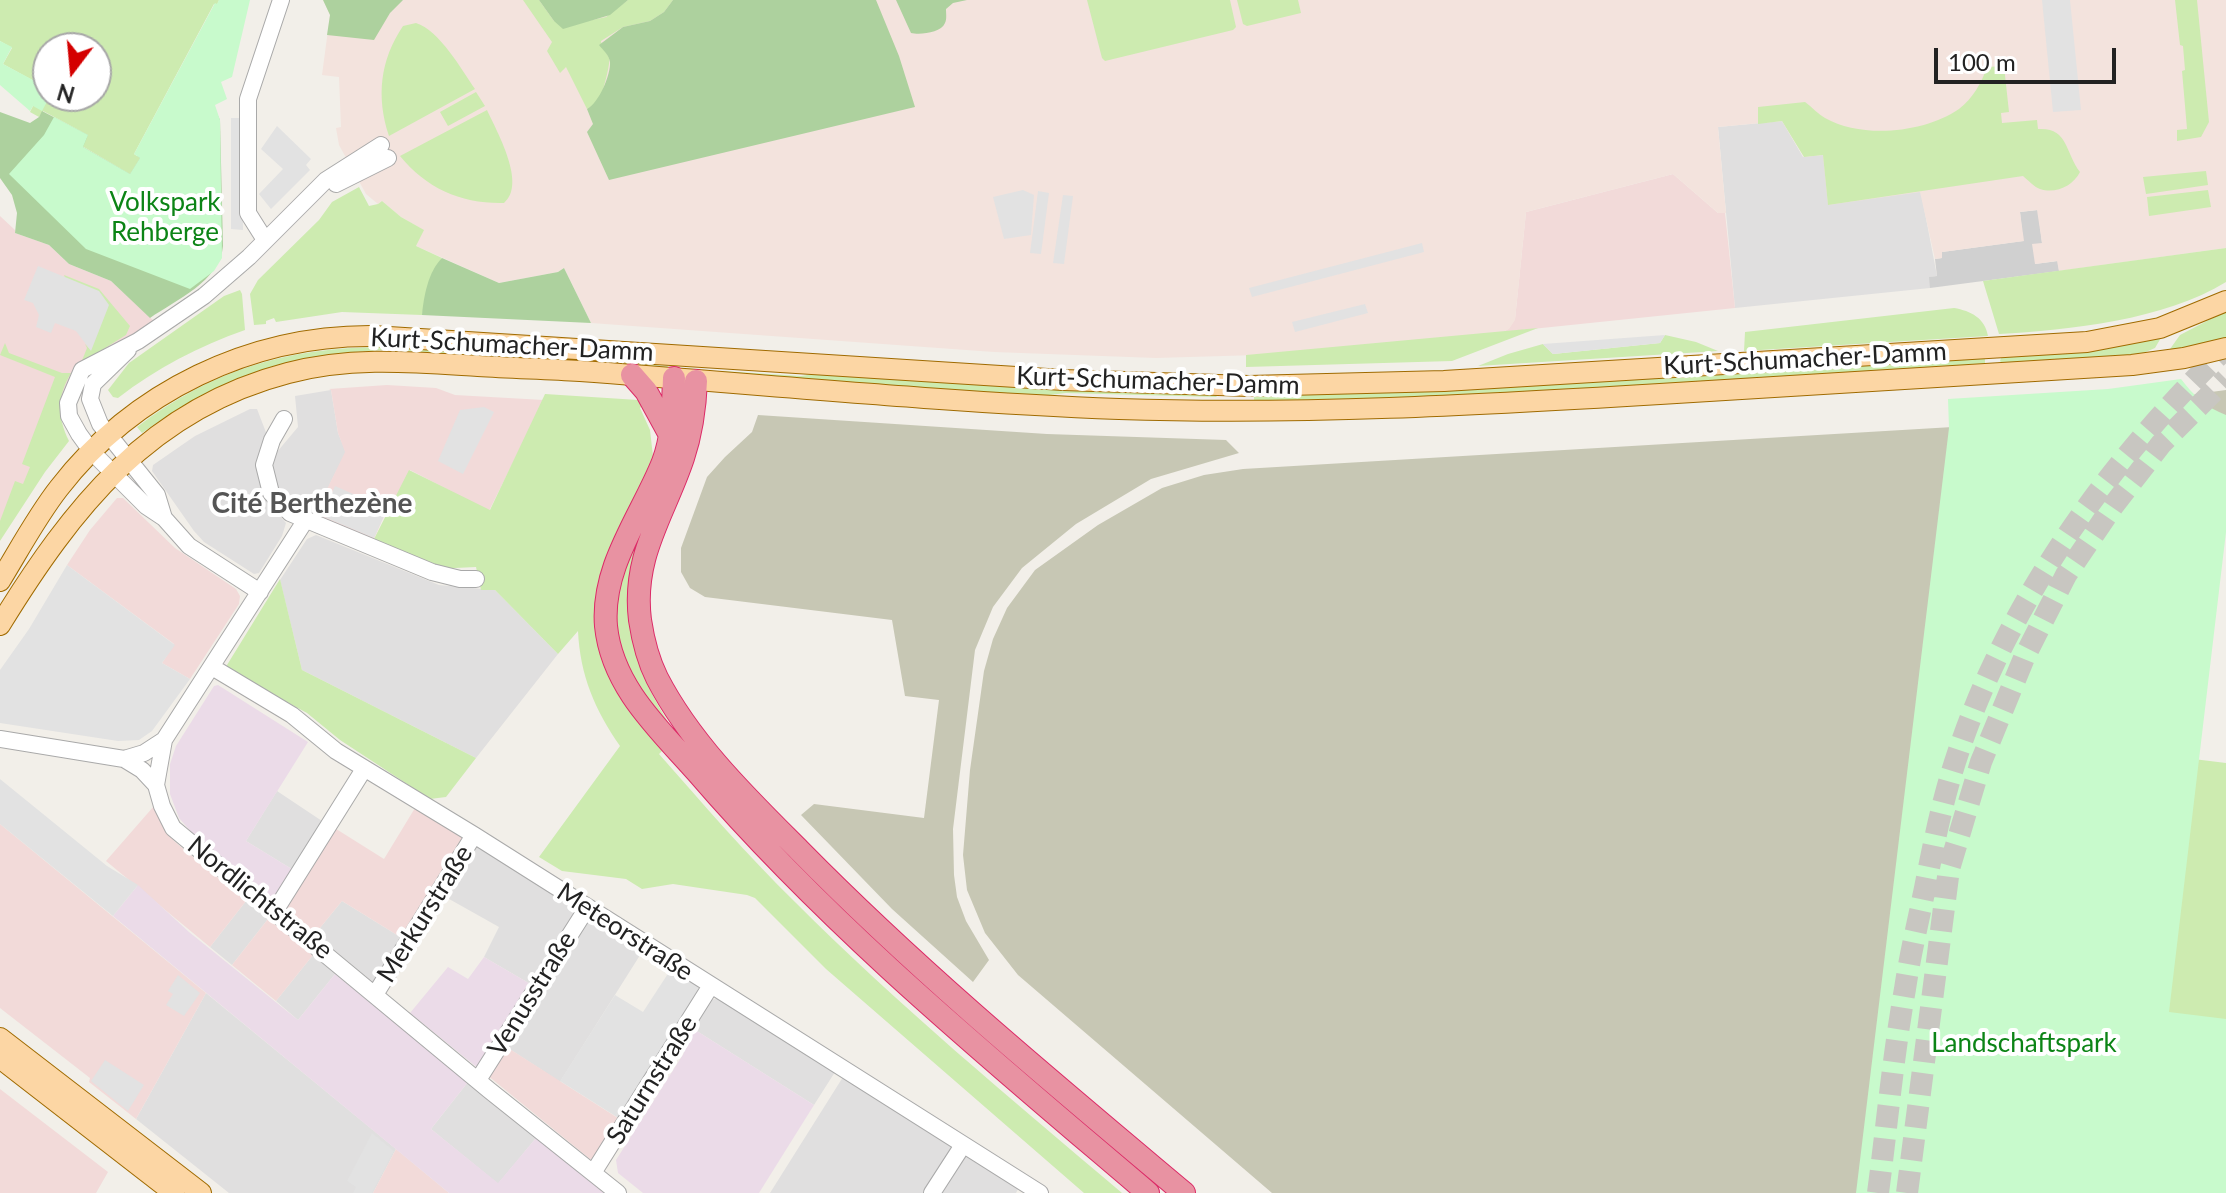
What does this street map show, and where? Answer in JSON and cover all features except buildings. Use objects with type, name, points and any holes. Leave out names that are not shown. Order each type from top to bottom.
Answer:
[{"type":"highway","points":[[632,375],[647,392],[670,435]]},
{"type":"highway","points":[[685,380],[664,460],[611,579],[606,623],[609,645],[620,678],[645,712],[748,832],[840,925],[926,1004],[1148,1193]]},
{"type":"highway","points":[[685,380],[683,457],[645,552],[639,598],[644,641],[657,677],[670,700],[709,756],[833,885],[995,1034],[1184,1193]]},
{"type":"main road","name":"Kurt-Schumacher-Damm","points":[[0,625],[4,592],[59,488],[108,435],[162,395],[204,372],[252,353],[306,340],[373,336],[1063,380],[1236,386],[1444,381],[2087,342],[2160,328],[2226,301]]},
{"type":"main road","name":"Kurt-Schumacher-Damm","points":[[4,592],[112,473],[163,430],[212,401],[270,378],[324,365],[395,361],[1051,406],[1235,412],[1456,407],[2102,367],[2168,361],[2226,348]]},
{"type":"main road","points":[[685,380],[686,354]]},
{"type":"main road","points":[[1235,412],[1236,386]]},
{"type":"main road","points":[[0,1038],[201,1193]]},
{"type":"main road","points":[[0,1058],[174,1193]]},
{"type":"street","points":[[265,240],[248,213],[248,99],[281,0]]},
{"type":"street","points":[[260,592],[189,546],[164,518],[146,506],[112,473],[74,427],[68,403],[82,370],[138,341],[204,296],[326,180],[384,152]]},
{"type":"street","points":[[138,341],[93,384],[90,399],[108,435],[157,495],[164,518]]},
{"type":"street","points":[[284,419],[272,440],[264,465],[267,484],[280,504],[305,521],[432,572],[460,579],[476,579]]},
{"type":"street","points":[[156,785],[164,740],[305,521]]},
{"type":"street","name":"Meteorstraße","points":[[212,667],[292,715],[336,751],[364,769],[474,835],[1040,1193]]},
{"type":"street","points":[[0,739],[124,759],[142,770],[156,785]]},
{"type":"street","points":[[124,759],[144,753],[164,740]]},
{"type":"street","points":[[275,911],[364,769]]},
{"type":"street","name":"Nordlichtstraße","points":[[156,785],[173,828],[618,1193]]},
{"type":"street","name":"Merkurstraße","points":[[376,993],[474,835]]},
{"type":"street","name":"Venusstraße","points":[[478,1080],[587,908]]},
{"type":"street","name":"Saturnstraße","points":[[593,1173],[710,987]]},
{"type":"street","points":[[932,1193],[963,1145]]},
{"type":"shaded area","points":[[323,0],[2226,0],[2226,248],[2059,271],[2057,261],[2035,264],[2032,244],[2042,243],[2037,210],[2020,212],[2024,241],[1942,252],[1942,258],[1935,259],[1920,192],[1828,205],[1823,155],[1804,157],[1782,121],[1718,127],[1726,213],[1718,213],[1673,174],[1526,212],[1515,320],[1503,332],[1257,355],[1156,358],[994,352],[591,323],[564,268],[558,272],[499,283],[416,246],[423,230],[382,201],[378,204],[366,194],[339,145],[336,128],[341,127],[339,77],[322,75],[330,15]]},
{"type":"shaded area","points":[[2042,0],[2070,0],[2081,110],[2053,112]]},
{"type":"shaded area","points":[[231,118],[242,118],[243,230],[231,229]]},
{"type":"shaded area","points":[[1782,121],[1803,157],[1823,155],[1921,192],[1937,276],[1930,277],[1930,288],[1735,308],[1718,127]]},
{"type":"shaded area","points":[[277,126],[311,159],[306,165],[310,170],[271,209],[259,194],[283,169],[261,149]]},
{"type":"shaded area","points":[[1673,174],[1718,213],[1725,213],[1735,308],[1503,332],[1515,319],[1526,212]]},
{"type":"shaded area","points":[[1023,190],[1034,195],[1031,235],[1004,239],[993,197]]},
{"type":"shaded area","points":[[1038,191],[1049,193],[1041,254],[1030,253]]},
{"type":"shaded area","points":[[1063,195],[1073,196],[1064,264],[1053,263]]},
{"type":"shaded area","points":[[2038,210],[2042,243],[2035,264],[2058,261],[2059,271],[1930,288],[1929,277],[1937,276],[1935,259],[1942,258],[1942,252],[2023,241],[2020,212]]},
{"type":"shaded area","points":[[0,216],[15,233],[49,245],[69,264],[111,281],[155,322],[73,373],[65,389],[59,416],[0,539]]},
{"type":"shaded area","points":[[1422,243],[1424,252],[1252,297],[1249,288]]},
{"type":"shaded area","points":[[38,266],[99,291],[109,305],[91,351],[76,331],[55,323],[51,333],[36,327],[39,315],[33,303],[24,300]]},
{"type":"shaded area","points":[[1365,304],[1368,313],[1295,332],[1292,322]]},
{"type":"shaded area","points":[[1665,335],[1660,343],[1553,354],[1543,344]]},
{"type":"shaded area","points":[[387,385],[436,388],[455,395],[544,400],[489,511],[410,470],[373,541],[314,516],[345,452],[329,389]]},
{"type":"shaded area","points":[[331,390],[338,433],[346,452],[314,516],[289,503],[281,494],[274,479],[273,466],[277,452],[298,427],[295,396]]},
{"type":"shaded area","points":[[2226,390],[2226,458],[2032,1193],[1272,1193],[1018,975],[985,933],[967,890],[963,855],[970,770],[984,671],[993,639],[1007,608],[1035,570],[1098,525],[1162,488],[1204,475],[1243,469],[2088,419],[2136,413],[2196,394]]},
{"type":"shaded area","points":[[484,407],[494,412],[463,474],[438,461],[460,410]]},
{"type":"shaded area","points":[[250,409],[257,409],[267,435],[258,468],[261,487],[270,505],[286,523],[282,536],[259,573],[254,574],[204,542],[152,471],[153,465],[195,436]]},
{"type":"shaded area","points":[[758,415],[1047,434],[1226,440],[1239,453],[1151,479],[1076,524],[1022,568],[993,607],[975,650],[953,829],[957,897],[966,921],[989,960],[973,982],[892,909],[801,815],[814,804],[924,818],[939,700],[905,696],[892,620],[705,597],[690,588],[681,572],[681,548],[707,477],[752,432]]},
{"type":"shaded area","points":[[335,486],[387,509],[374,538],[322,516]]},
{"type":"shaded area","points":[[117,498],[123,498],[175,548],[236,589],[240,596],[239,604],[190,679],[162,663],[174,644],[67,565],[90,530]]},
{"type":"shaded area","points":[[316,535],[439,585],[495,590],[558,654],[476,758],[302,670],[280,580],[307,539]]},
{"type":"shaded area","points":[[67,565],[175,645],[162,663],[190,679],[152,731],[139,740],[118,741],[0,723],[0,670]]},
{"type":"shaded area","points":[[218,685],[308,742],[246,841],[295,871],[276,902],[192,833],[179,818],[170,794],[170,764],[176,746],[214,686]]},
{"type":"shaded area","points":[[0,779],[107,866],[138,885],[113,916],[0,824]]},
{"type":"shaded area","points":[[277,791],[325,823],[295,871],[246,841]]},
{"type":"shaded area","points":[[154,806],[174,841],[246,901],[210,947],[106,861]]},
{"type":"shaded area","points":[[415,808],[466,840],[402,938],[342,901],[315,934],[282,908],[333,827],[384,859]]},
{"type":"shaded area","points":[[0,824],[206,993],[136,1119],[89,1082],[90,1078],[0,1008]]},
{"type":"shaded area","points":[[474,845],[579,911],[532,985],[484,957],[499,927],[442,895]]},
{"type":"shaded area","points":[[138,885],[189,932],[298,1020],[335,974],[468,1082],[431,1129],[498,1183],[536,1138],[604,1193],[449,1193],[113,916]]},
{"type":"shaded area","points":[[246,901],[268,919],[232,965],[210,947]]},
{"type":"shaded area","points":[[342,901],[402,938],[374,983],[315,934]]},
{"type":"shaded area","points":[[587,918],[642,952],[560,1082],[505,1046]]},
{"type":"shaded area","points":[[268,919],[313,955],[276,1001],[232,965]]},
{"type":"shaded area","points":[[313,955],[335,974],[298,1020],[276,1001]]},
{"type":"shaded area","points":[[484,957],[532,985],[479,1069],[410,1013],[448,967],[468,979]]},
{"type":"shaded area","points":[[671,969],[698,986],[699,993],[620,1119],[560,1081],[615,995],[643,1012]]},
{"type":"shaded area","points":[[178,975],[200,993],[184,1016],[166,1005],[173,994],[168,991]]},
{"type":"shaded area","points":[[206,993],[396,1149],[373,1193],[229,1193],[136,1119]]},
{"type":"shaded area","points":[[718,998],[835,1072],[814,1105],[692,1028],[710,1000]]},
{"type":"shaded area","points":[[692,1028],[814,1105],[759,1193],[643,1193],[618,1173],[616,1160],[684,1053],[679,1050]]},
{"type":"shaded area","points":[[505,1046],[621,1120],[596,1158],[590,1159],[487,1075]]},
{"type":"shaded area","points":[[105,1060],[144,1085],[128,1111],[91,1081]]},
{"type":"shaded area","points":[[843,1077],[955,1147],[926,1193],[770,1193]]},
{"type":"shaded area","points":[[468,1082],[536,1138],[498,1184],[431,1129]]},
{"type":"shaded area","points":[[0,1089],[108,1172],[96,1193],[0,1193]]},
{"type":"shaded area","points":[[372,1133],[394,1151],[372,1193],[353,1193],[356,1187],[347,1181]]},
{"type":"shaded area","points":[[396,1149],[449,1193],[373,1193]]},
{"type":"shaded area","points":[[963,1153],[1019,1187],[1016,1193],[938,1193]]},
{"type":"green space","points":[[0,0],[219,0],[217,5],[214,4],[134,154],[140,158],[130,174],[82,146],[88,135],[45,112],[112,112],[112,32],[32,32],[32,80],[3,64],[12,48],[0,41]]},
{"type":"green space","name":"Volkspark Rehberge","points":[[219,0],[250,0],[232,77],[221,82],[227,99],[215,105],[220,120],[222,258],[214,271],[190,289],[86,249],[9,174],[44,135],[54,117],[88,135],[83,147],[130,174],[140,158],[134,154]]},
{"type":"green space","points":[[323,0],[403,0],[390,13],[374,40],[327,35],[330,15]]},
{"type":"green space","points":[[523,0],[539,0],[554,21],[583,22],[606,17],[628,0],[673,0],[664,12],[650,21],[623,27],[601,41],[609,58],[608,70],[601,96],[587,109],[566,67],[560,73],[547,51],[552,42]]},
{"type":"green space","points":[[539,0],[628,0],[610,15],[563,29]]},
{"type":"green space","points":[[673,0],[876,0],[899,56],[915,107],[609,180],[587,132],[593,124],[587,109],[600,95],[610,67],[608,57],[599,45],[623,27],[650,21],[664,12]]},
{"type":"green space","points":[[896,0],[967,0],[953,3],[946,9],[946,21],[939,29],[920,34],[911,33]]},
{"type":"green space","points":[[1087,0],[1230,0],[1236,27],[1105,61]]},
{"type":"green space","points":[[1237,0],[1298,0],[1301,13],[1247,26],[1243,24]]},
{"type":"green space","points":[[2175,0],[2197,0],[2209,122],[2201,137],[2177,141],[2177,130],[2187,129],[2183,46],[2180,45]]},
{"type":"green space","points":[[416,23],[441,42],[475,89],[389,136],[382,107],[385,65],[403,26]]},
{"type":"green space","points":[[0,41],[12,47],[3,64],[32,79],[30,111],[0,85]]},
{"type":"green space","points":[[2004,66],[2009,112],[2001,113],[2002,123],[2037,120],[2038,129],[2048,129],[2061,136],[2080,172],[2063,188],[2040,189],[2023,176],[1828,205],[1823,155],[1804,157],[1782,121],[1758,124],[1758,107],[1805,102],[1840,125],[1874,131],[1911,128],[1959,109],[1976,90],[1987,67]]},
{"type":"green space","name":"Volkspark Rehberge","points":[[207,92],[220,120],[223,246],[220,258],[214,269],[195,288],[150,318],[111,281],[69,264],[49,245],[15,233],[17,213],[12,195],[0,178],[0,112],[30,123],[44,112],[88,135],[83,147],[130,174],[140,158],[137,156]]},
{"type":"green space","points":[[476,92],[485,106],[448,126],[440,112]]},
{"type":"green space","points":[[487,110],[503,144],[511,171],[510,194],[504,203],[474,201],[446,192],[410,168],[400,156]]},
{"type":"green space","points":[[2206,171],[2208,185],[2146,194],[2143,177]]},
{"type":"green space","points":[[359,187],[369,206],[382,201],[424,230],[416,246],[442,258],[429,282],[422,315],[342,312],[276,322],[274,318],[266,324],[254,325],[250,294],[258,280],[319,220],[332,202]]},
{"type":"green space","points":[[2208,190],[2211,207],[2149,216],[2147,197]]},
{"type":"green space","points":[[2226,248],[2226,282],[2175,306],[2086,326],[1999,334],[1983,281]]},
{"type":"green space","points":[[442,258],[499,283],[558,272],[564,268],[591,323],[422,315],[430,277]]},
{"type":"green space","points":[[64,275],[99,289],[130,326],[126,335],[81,363],[87,348],[85,344],[91,350]]},
{"type":"green space","points":[[240,290],[245,330],[179,359],[118,398],[113,397],[108,390],[129,363],[224,296]]},
{"type":"green space","points":[[1954,308],[1976,316],[1984,324],[1988,336],[1744,351],[1745,332]]},
{"type":"green space","points":[[2226,311],[2226,338],[2170,349],[2180,335]]},
{"type":"green space","points":[[1538,328],[1452,361],[1246,367],[1246,355]]},
{"type":"green space","points":[[1665,335],[1718,351],[1478,366],[1543,344],[1553,354],[1660,343]]},
{"type":"green space","points":[[2162,336],[2155,348],[2141,354],[2003,364],[2000,361],[2002,355]]},
{"type":"green space","points":[[5,343],[9,353],[62,373],[71,373],[60,407],[69,441],[0,541],[0,521],[15,481],[23,484],[30,467],[22,464],[55,377],[0,355]]},
{"type":"green space","points":[[381,347],[668,366],[666,369],[388,350],[355,352],[290,363],[259,373],[199,398],[142,433],[137,427],[194,390],[252,366],[314,352]]},
{"type":"green space","points":[[1985,357],[1985,365],[1420,398],[1254,401],[1254,393]]},
{"type":"green space","points":[[722,371],[801,376],[820,373],[1219,394],[1216,397],[1066,393],[1041,396],[721,375]]},
{"type":"green space","name":"Landschaftspark","points":[[2181,379],[2201,400],[2226,415],[2226,532],[2169,1012],[2226,1019],[2226,1193],[1856,1193],[1949,428],[1948,399],[2108,389]]},
{"type":"green space","points":[[545,394],[638,400],[643,405],[640,408],[650,430],[654,465],[597,618],[666,747],[659,754],[760,866],[874,978],[1122,1193],[1084,1193],[826,969],[755,898],[673,884],[642,889],[626,879],[562,871],[539,857],[620,746],[590,692],[578,631],[558,654],[495,590],[481,590],[476,567],[445,571],[373,541],[409,470],[490,510]]},
{"type":"green space","points":[[639,536],[630,590],[633,638],[647,684],[675,732],[642,698],[615,636],[617,579]]},
{"type":"green space","points":[[280,579],[302,670],[476,758],[446,797],[430,799],[340,740],[307,713],[228,670],[227,665]]},
{"type":"green space","points":[[2161,755],[2226,763],[2226,1028],[2160,1021]]},
{"type":"tunnel","points":[[1878,1193],[1897,1040],[1935,837],[1958,753],[1980,695],[2035,586],[2068,534],[2142,437],[2226,348]]},
{"type":"tunnel","points":[[1907,1193],[1949,869],[1981,762],[2024,658],[2066,575],[2113,506],[2161,444],[2226,379]]},
{"type":"district","name":"Cité Berthezène","points":[[312,504]]}]
